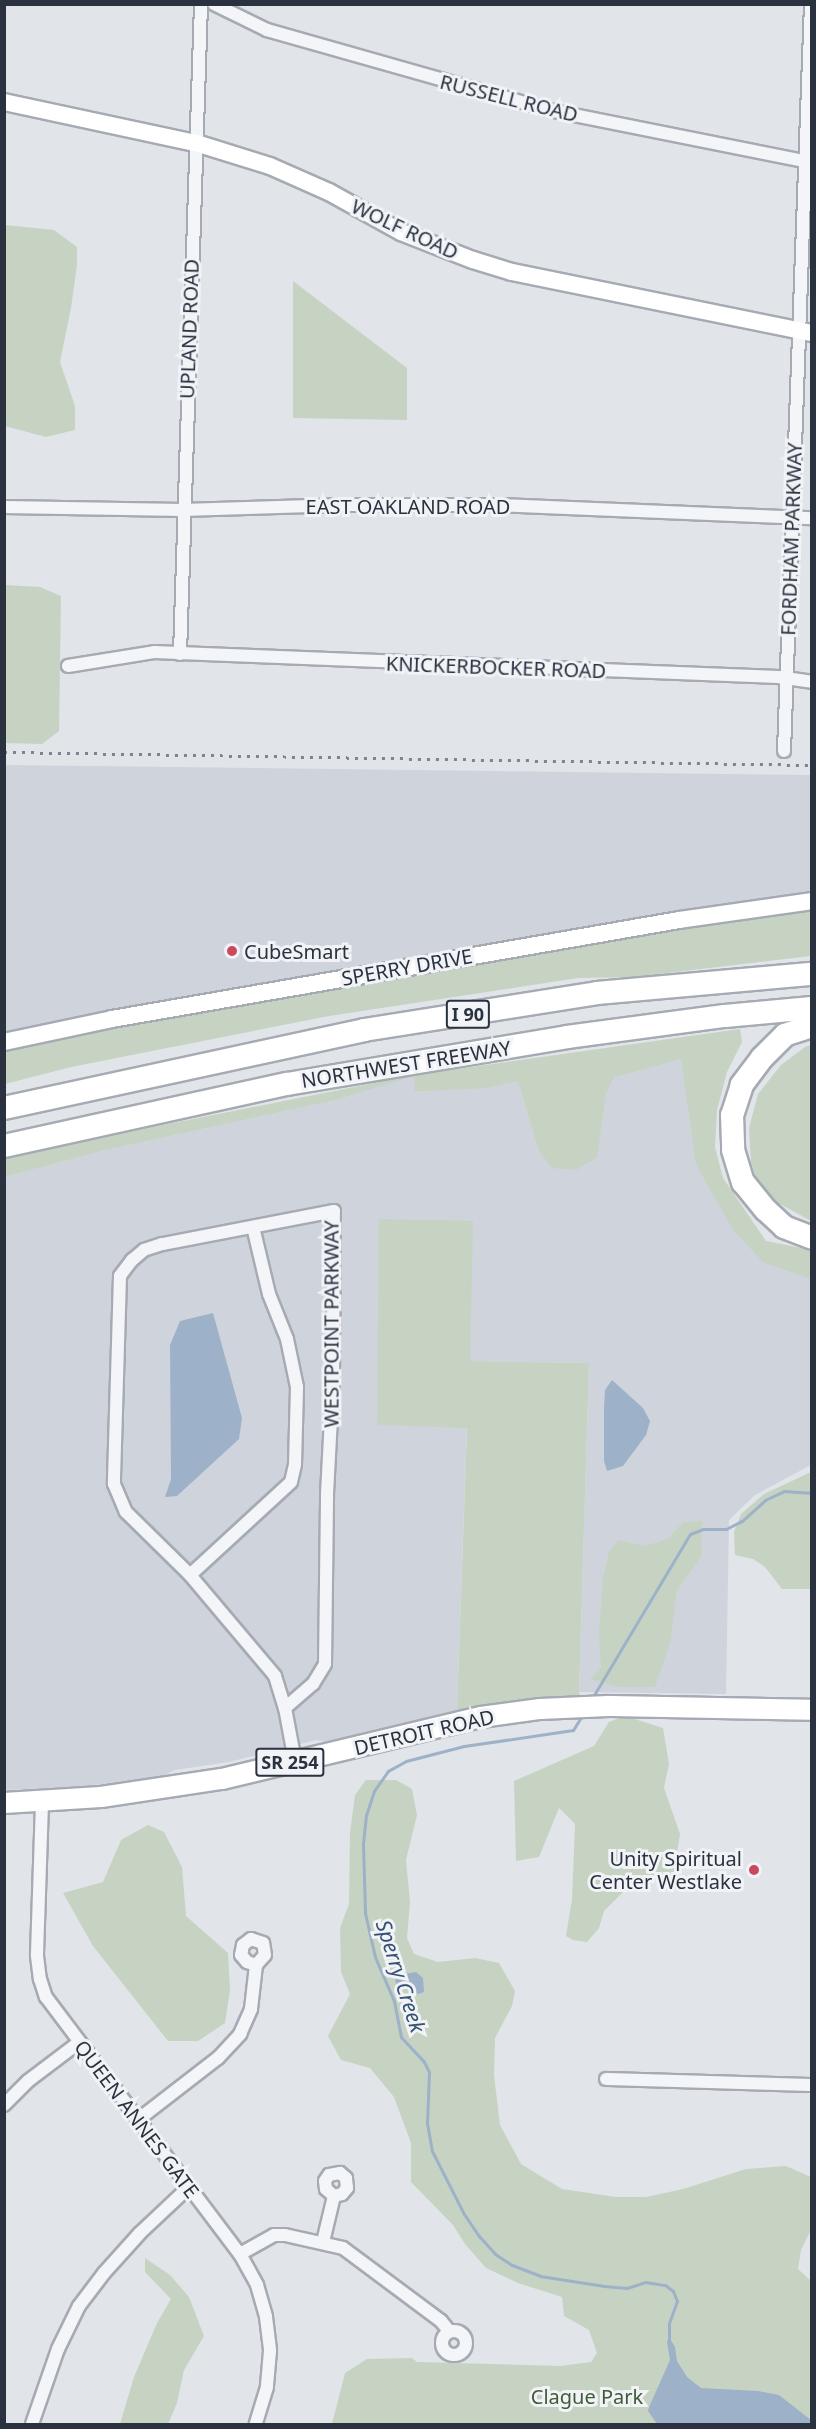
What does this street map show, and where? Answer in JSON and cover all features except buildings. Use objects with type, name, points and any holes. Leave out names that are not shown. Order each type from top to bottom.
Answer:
[{"type":"highway","name":"NORTHWEST FREEWAY","points":[[4,1108],[364,1030],[597,993],[812,974]]},
{"type":"highway","name":"NORTHWEST FREEWAY","points":[[4,1146],[287,1084],[567,1037],[725,1016],[812,1008]]},
{"type":"highway","points":[[812,1026],[785,1035],[762,1058],[742,1085],[732,1115],[733,1150],[743,1182],[766,1210],[784,1227],[812,1238]]},
{"type":"main road","name":"DETROIT ROAD","points":[[4,1803],[42,1803],[101,1797],[222,1779],[481,1717],[540,1708],[608,1706],[812,1710]]},
{"type":"street","name":"UPLAND ROAD","points":[[180,654],[201,4]]},
{"type":"street","name":"RUSSELL ROAD","points":[[214,4],[267,30],[549,110],[808,161]]},
{"type":"street","name":"FORDHAM PARKWAY","points":[[784,750],[788,680],[791,517],[805,332],[811,4]]},
{"type":"street","name":"WOLF ROAD","points":[[4,102],[196,143],[295,177],[401,232],[472,260],[512,272],[805,332]]},
{"type":"street","name":"EAST OAKLAND ROAD","points":[[4,507],[183,510],[343,505],[498,505],[812,518]]},
{"type":"street","name":"KNICKERBOCKER ROAD","points":[[68,666],[154,652],[812,682]]},
{"type":"street","name":"SPERRY DRIVE","points":[[4,1042],[112,1019],[658,923],[812,901]]},
{"type":"street","name":"WESTPOINT PARKWAY","points":[[285,1708],[313,1684],[325,1664],[327,1494],[333,1379],[334,1211],[144,1250],[132,1260],[120,1276],[114,1484],[126,1512],[190,1575],[275,1676],[285,1708],[295,1761]]},
{"type":"street","points":[[190,1575],[291,1482],[295,1464],[297,1387],[287,1340],[269,1294],[253,1227]]},
{"type":"street","name":"QUEEN ANNES GATE","points":[[42,1803],[37,1956],[40,1979],[46,1997],[78,2043],[139,2119],[240,2254],[256,2285],[266,2317],[270,2351],[267,2387],[256,2424]]},
{"type":"street","points":[[139,2119],[218,2058],[240,2034],[251,2009],[255,1965]]},
{"type":"street","points":[[4,2105],[28,2081],[78,2043]]},
{"type":"street","points":[[606,2079],[812,2085]]},
{"type":"street","points":[[32,2424],[54,2358],[79,2306],[104,2273],[140,2233],[189,2187]]},
{"type":"street","points":[[322,2242],[334,2196]]},
{"type":"street","points":[[240,2254],[274,2235],[322,2242],[343,2248],[441,2321],[449,2331]]},
{"type":"shaded area","points":[[4,765],[811,775],[811,903],[5,1050]]},
{"type":"shaded area","points":[[700,1048],[702,1142],[752,1240],[812,1267],[811,1465],[755,1495],[729,1520],[726,1694],[579,1692],[589,1363],[469,1361],[457,1710],[328,1742],[316,1740],[229,1762],[175,1770],[162,1776],[86,1786],[5,1790],[5,1177],[106,1150],[336,1100],[414,1075],[416,1092],[477,1088]]},
{"type":"green space","points":[[5,225],[54,230],[77,247],[71,308],[60,362],[75,406],[75,430],[46,437],[5,426]]},
{"type":"green space","points":[[293,281],[407,368],[407,420],[293,418]]},
{"type":"green space","points":[[5,585],[40,587],[61,596],[59,731],[42,744],[5,743]]},
{"type":"green space","points":[[811,908],[811,956],[633,977],[578,978],[329,1016],[71,1067],[5,1084],[4,1050],[58,1037],[559,947]]},
{"type":"green space","points":[[740,1029],[742,1042],[727,1072],[717,1110],[715,1147],[723,1178],[766,1241],[811,1250],[811,1279],[763,1262],[733,1230],[696,1164],[681,1059],[614,1077],[606,1093],[597,1157],[576,1170],[552,1168],[539,1151],[518,1081],[486,1088],[415,1092],[414,1076],[336,1100],[106,1150],[5,1177],[5,1159],[158,1126],[414,1075]]},
{"type":"green space","points":[[811,1045],[811,1221],[771,1199],[756,1177],[751,1163],[749,1128],[758,1094],[781,1065]]},
{"type":"green space","points":[[379,1219],[473,1221],[470,1361],[589,1363],[579,1692],[581,1697],[541,1697],[457,1710],[467,1428],[377,1425]]},
{"type":"green space","points":[[811,1472],[811,1589],[782,1589],[765,1567],[753,1559],[735,1555],[734,1532],[741,1514],[764,1494]]},
{"type":"green space","points":[[702,1521],[701,1557],[677,1590],[670,1643],[655,1687],[619,1687],[590,1679],[601,1668],[599,1633],[603,1578],[609,1552],[618,1540],[645,1546],[668,1539],[683,1522]]},
{"type":"green space","points":[[625,1716],[663,1728],[669,1764],[664,1788],[680,1834],[677,1853],[690,1863],[673,1877],[640,1875],[604,1911],[599,1928],[587,1942],[573,1940],[566,1936],[572,1899],[575,1824],[559,1808],[539,1857],[516,1861],[514,1781],[594,1746],[609,1722]]},
{"type":"green space","name":"Clague Park","points":[[366,1780],[396,1780],[412,1789],[417,1815],[406,1860],[410,1902],[407,1938],[414,1954],[438,1962],[475,1958],[499,1963],[515,1991],[512,2006],[495,2038],[494,2075],[500,2125],[521,2164],[562,2189],[616,2197],[646,2197],[683,2189],[746,2169],[786,2166],[811,2177],[811,2230],[801,2250],[798,2269],[811,2281],[811,2424],[332,2424],[345,2373],[367,2359],[412,2358],[417,2362],[560,2366],[591,2362],[597,2353],[589,2330],[564,2316],[562,2297],[518,2283],[486,2268],[465,2244],[453,2225],[411,2182],[411,2143],[394,2097],[370,2068],[341,2060],[328,2036],[350,1994],[341,1972],[340,1928],[349,1904],[350,1833],[355,1795]]},
{"type":"green space","points":[[148,1825],[164,1832],[182,1867],[186,1916],[228,1953],[230,1990],[225,2023],[198,2041],[168,2041],[93,1946],[63,1893],[103,1882],[121,1840]]},
{"type":"green space","points":[[145,2258],[170,2275],[189,2297],[204,2336],[184,2370],[177,2403],[168,2424],[120,2424],[134,2377],[157,2323],[171,2299],[145,2272]]},
{"type":"water","points":[[213,1313],[242,1418],[239,1439],[177,1496],[165,1497],[171,1479],[170,1345],[180,1321]]},
{"type":"water","points":[[612,1380],[643,1408],[650,1421],[646,1435],[623,1466],[607,1471],[604,1461],[604,1408],[605,1390]]},
{"type":"water","points":[[416,1972],[423,1978],[424,1992],[418,1994],[397,1986],[395,1980],[398,1975]]},
{"type":"water","points":[[669,2337],[675,2347],[677,2361],[687,2377],[701,2388],[758,2391],[779,2395],[811,2420],[811,2424],[657,2424],[648,2411],[670,2360],[667,2342]]},
{"type":"waterway","name":"Sperry Creek","points":[[591,1700],[690,1534],[703,1529],[726,1529],[742,1521],[765,1500],[784,1491],[812,1493]]},
{"type":"waterway","name":"Sperry Creek","points":[[583,1714],[573,1730],[464,1746],[406,1761],[388,1771],[374,1791],[366,1815],[363,1844],[365,1913],[375,1957],[394,2001],[401,2037],[424,2062],[429,2072],[427,2123],[432,2151],[464,2214],[479,2236],[495,2254],[512,2265],[540,2276],[627,2288],[645,2282],[665,2285],[673,2291],[677,2301],[669,2323],[669,2339]]},
{"type":"railway","points":[[4,752],[812,765]]},
{"type":"place","name":"CubeSmart","points":[[232,951]]},
{"type":"place","name":"Unity Spiritual Center Westlake","points":[[754,1870]]}]
